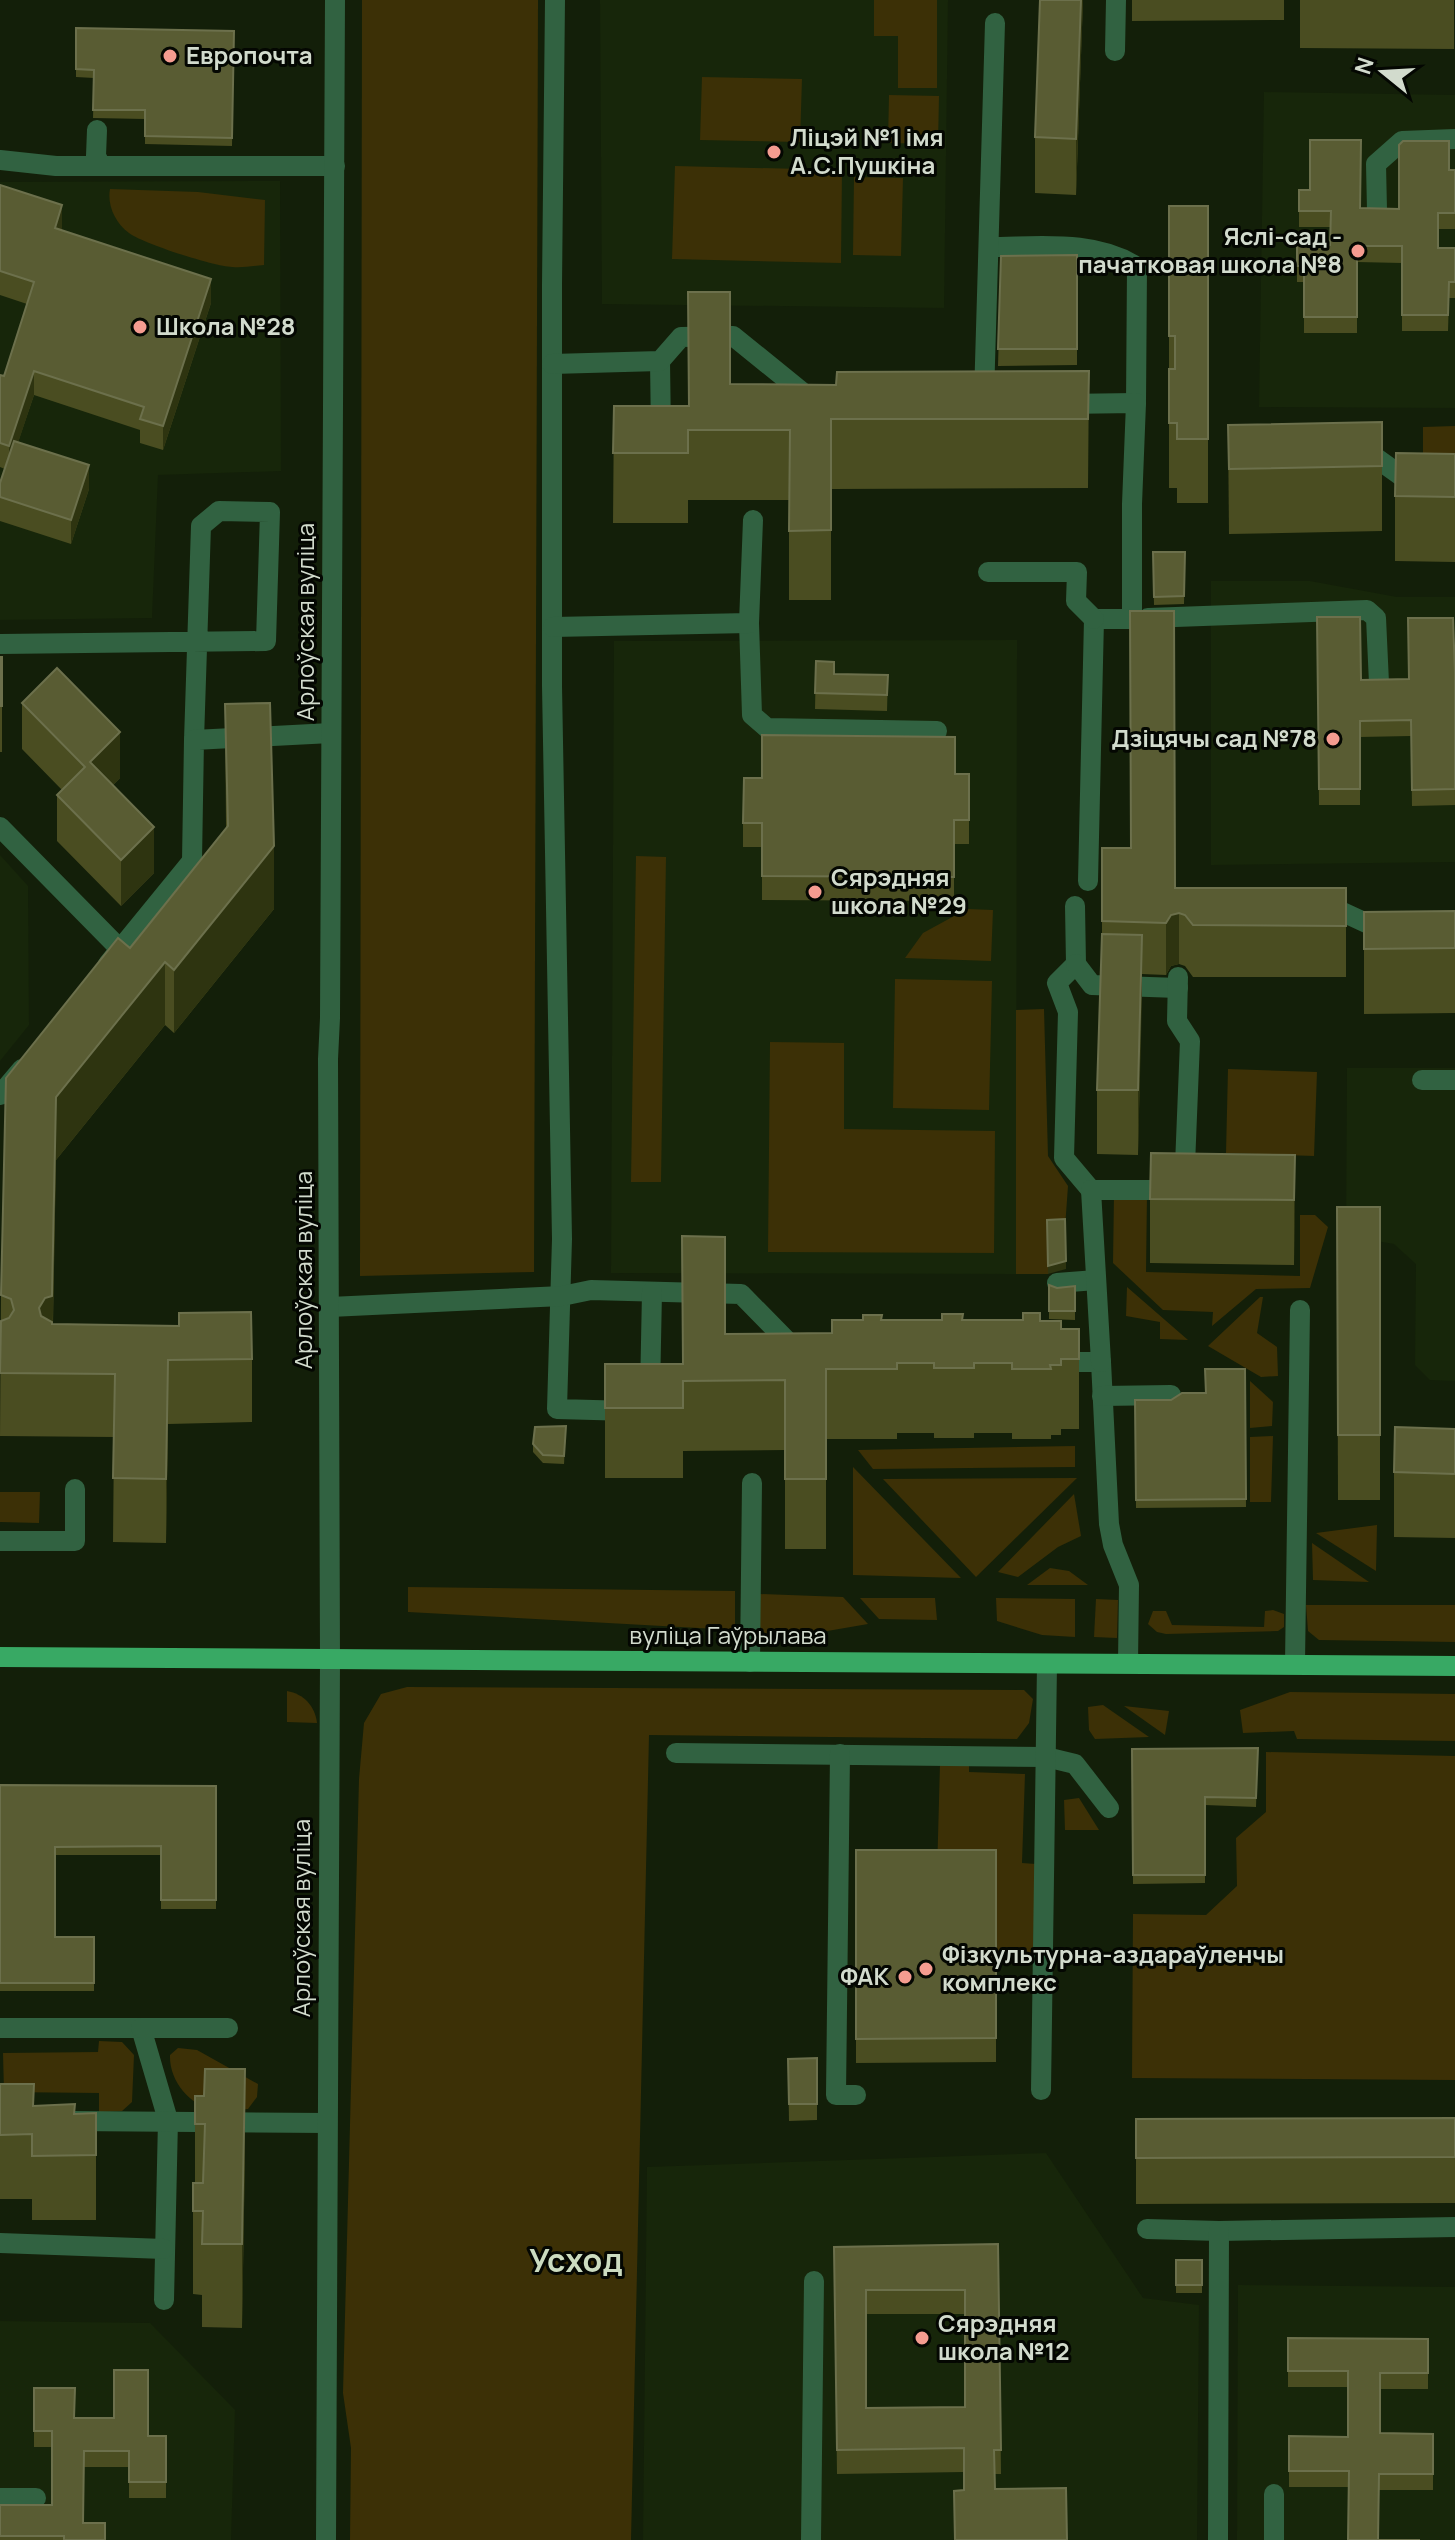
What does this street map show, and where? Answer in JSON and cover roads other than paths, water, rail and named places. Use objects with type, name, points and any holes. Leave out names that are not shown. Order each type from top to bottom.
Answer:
[{"type":"main road","name":"вуліца Гаўрылава","points":[[0,1657],[1455,1666]]},
{"type":"street","name":"Арлоўская вуліца","points":[[326,2540],[330,1659],[328,1059],[335,0]]},
{"type":"street","points":[[555,0],[553,627],[562,1296],[557,1409],[650,1412],[652,1292]]},
{"type":"street","points":[[1115,51],[1116,0]]},
{"type":"street","points":[[984,405],[995,23]]},
{"type":"street","points":[[97,130],[96,156],[101,166]]},
{"type":"street","points":[[1377,210],[1376,164],[1402,141],[1455,139]]},
{"type":"street","points":[[0,160],[56,166],[335,166]]},
{"type":"street","points":[[989,247],[1091,248],[1113,253],[1137,267],[1132,619]]},
{"type":"street","points":[[649,450],[661,449],[660,361],[681,337],[733,336],[816,404],[832,404]]},
{"type":"street","points":[[552,364],[660,361]]},
{"type":"street","points":[[1045,404],[1136,403]]},
{"type":"street","points":[[1340,455],[1372,455],[1400,475],[1455,475]]},
{"type":"street","points":[[0,644],[198,642],[266,641],[270,512],[219,511],[201,526],[198,642],[194,740],[192,861],[98,976]]},
{"type":"street","points":[[753,520],[749,623],[752,715],[767,728],[937,731]]},
{"type":"street","points":[[988,572],[1077,572],[1076,601],[1094,619],[1367,610],[1376,618],[1379,683]]},
{"type":"street","points":[[1088,881],[1094,619]]},
{"type":"street","points":[[553,627],[749,623]]},
{"type":"street","points":[[194,740],[331,733]]},
{"type":"street","points":[[0,827],[120,949]]},
{"type":"street","points":[[1298,903],[1327,903],[1396,937],[1411,937]]},
{"type":"street","points":[[1075,906],[1076,964],[1092,985],[1178,982],[1177,1021],[1190,1041],[1192,1190],[1091,1190]]},
{"type":"street","points":[[1076,964],[1057,983],[1068,1012],[1064,1158],[1091,1190],[1109,1524],[1113,1545],[1129,1585],[1128,1663]]},
{"type":"street","points":[[0,1095],[39,1048]]},
{"type":"street","points":[[1422,1080],[1455,1080]]},
{"type":"street","points":[[1057,1283],[1096,1280]]},
{"type":"street","points":[[330,1307],[562,1296],[591,1290],[741,1294],[803,1358],[816,1358]]},
{"type":"street","points":[[1295,1663],[1300,1310]]},
{"type":"street","points":[[1038,1361],[1101,1362]]},
{"type":"street","points":[[1102,1396],[1171,1395]]},
{"type":"street","points":[[750,1662],[752,1483]]},
{"type":"street","points":[[0,1541],[75,1541],[75,1489]]},
{"type":"street","points":[[1041,2090],[1047,1664]]},
{"type":"street","points":[[676,1753],[1046,1757],[1075,1764],[1109,1808]]},
{"type":"street","points":[[840,1754],[836,2095],[856,2095]]},
{"type":"street","points":[[0,2028],[228,2028]]},
{"type":"street","points":[[141,2028],[168,2120],[164,2300]]},
{"type":"street","points":[[52,2121],[327,2123]]},
{"type":"street","points":[[1147,2229],[1219,2231],[1455,2227]]},
{"type":"street","points":[[1218,2540],[1219,2231]]},
{"type":"street","points":[[0,2243],[164,2249]]},
{"type":"street","points":[[811,2540],[814,2281]]},
{"type":"street","points":[[1274,2494],[1274,2540]]},
{"type":"street","points":[[0,2498],[36,2498]]},
{"type":"place","name":"Европочта","points":[[170,56]]},
{"type":"place","name":"Ліцэй №1 імя А.С.Пушкіна","points":[[774,152]]},
{"type":"place","name":"Яслі-сад - пачатковая школа №8","points":[[1358,251]]},
{"type":"place","name":"Школа №28","points":[[140,327]]},
{"type":"place","name":"Дзіцячы сад №78","points":[[1333,739]]},
{"type":"place","name":"Сярэдняя школа №29","points":[[815,892]]},
{"type":"place","name":"Фізкультурна-аздараўленчы комплекс","points":[[926,1969]]},
{"type":"place","name":"ФАК","points":[[905,1977]]},
{"type":"place","name":"Сярэдняя школа №12","points":[[922,2338]]},
{"type":"district","name":"Усход","points":[[576,2261]]}]
